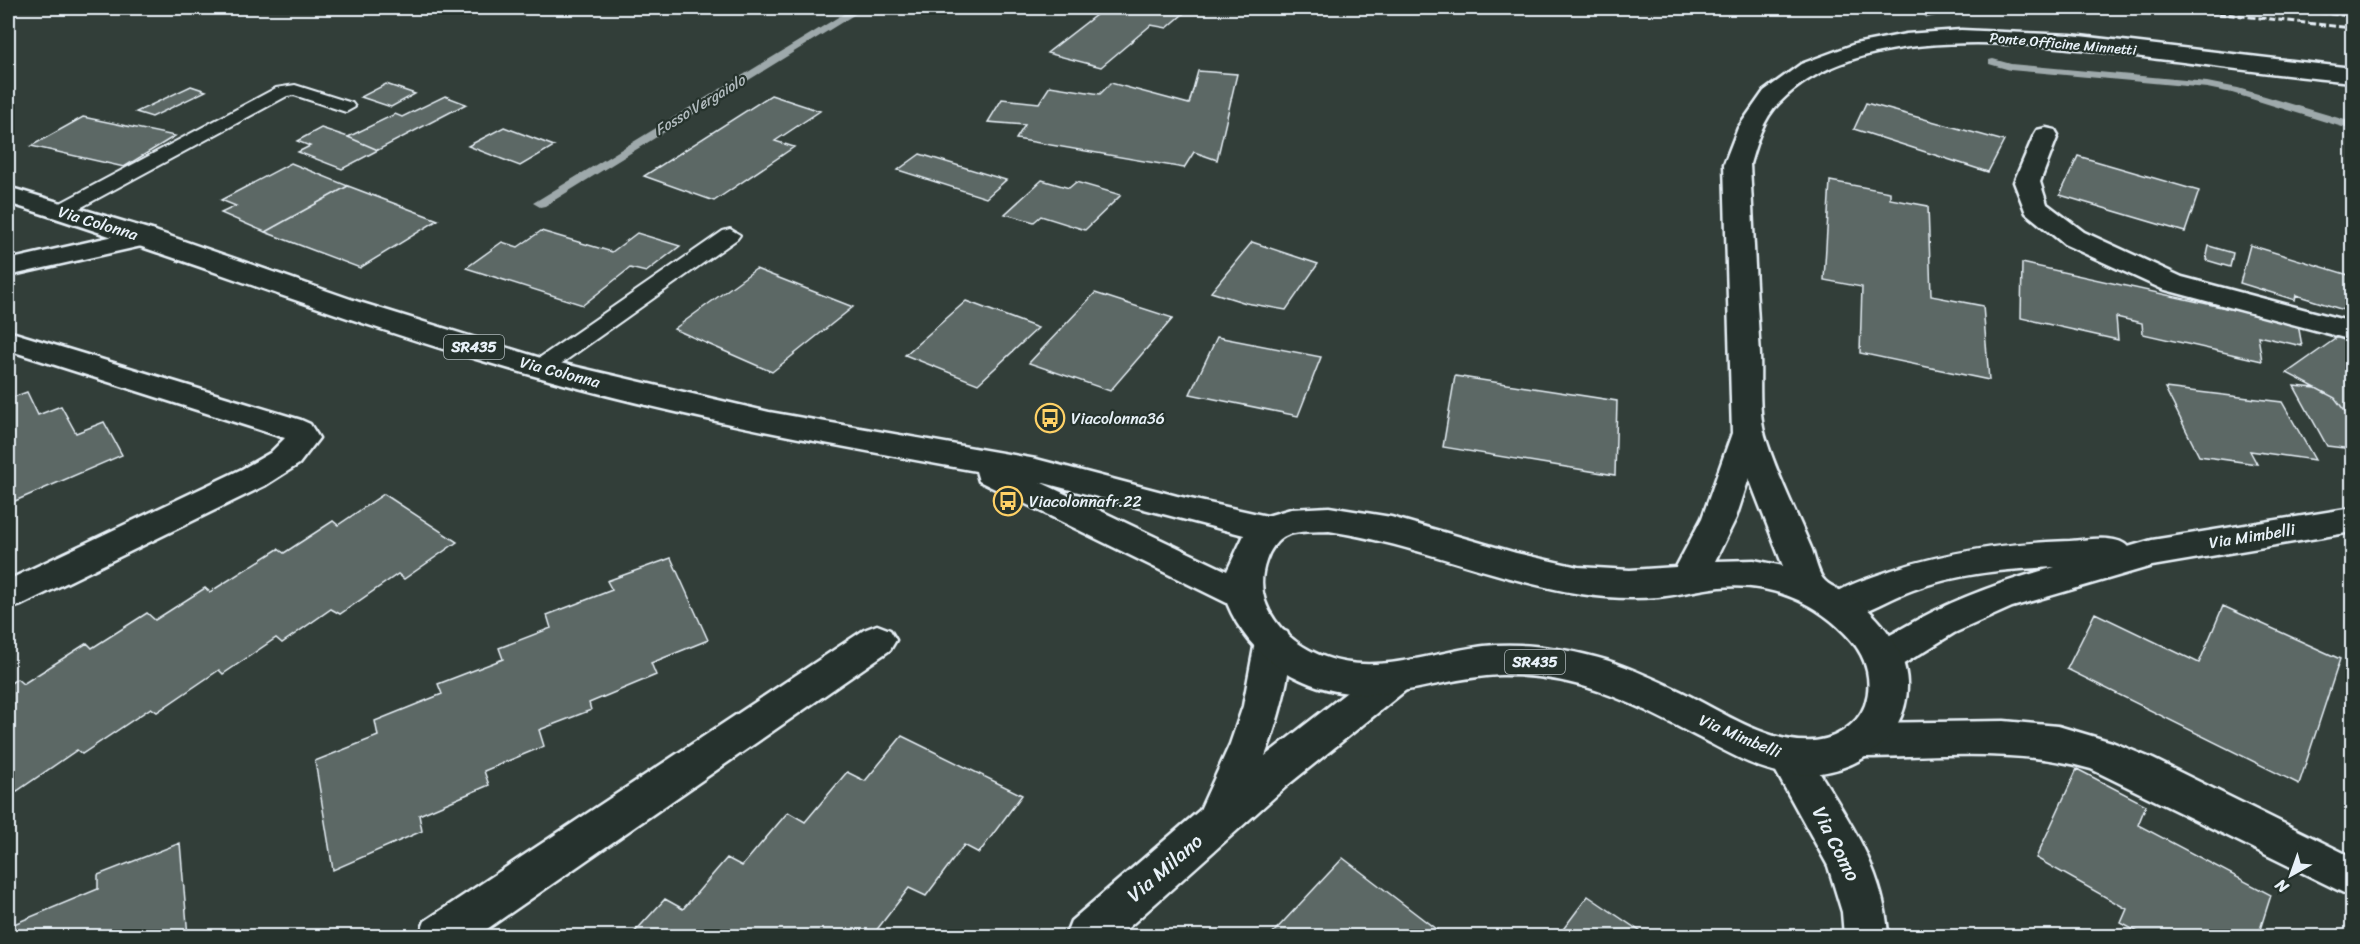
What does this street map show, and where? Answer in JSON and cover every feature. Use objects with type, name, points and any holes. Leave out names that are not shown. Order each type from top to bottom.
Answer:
[{"type":"main road","name":"Ponte Officine Minnetti","points":[[1688,579],[1719,518],[1748,433],[1737,164],[1749,128],[1771,96],[1805,71],[1832,58],[1859,50],[1916,41],[1983,37],[2078,43],[2352,75]]},
{"type":"main road","points":[[2046,135],[2027,182],[2035,207],[2074,238],[2172,283],[2352,331]]},
{"type":"main road","name":"Via Colonna","points":[[8,195],[145,237],[349,308],[540,368],[769,423],[952,454]]},
{"type":"main road","points":[[8,268],[145,237]]},
{"type":"main road","points":[[8,340],[290,428],[299,432],[303,438],[295,451],[279,464],[8,595]]},
{"type":"main road","name":"Ponte Officine Minnetti","points":[[1748,433],[1825,598]]},
{"type":"main road","name":"SR435","points":[[952,454],[1036,470],[1177,508],[1270,529],[1304,520],[1358,522],[1526,569],[1578,580],[1617,584],[1688,579],[1738,572],[1782,580],[1825,598],[1866,632],[1884,657],[1889,680],[1885,706],[1866,740]]},
{"type":"main road","name":"SR435","points":[[952,454],[1242,594]]},
{"type":"main road","name":"Via Mimbelli","points":[[2152,553],[2352,520]]},
{"type":"main road","points":[[1242,594],[1244,574],[1250,555],[1270,529]]},
{"type":"main road","points":[[1825,598],[1980,559],[2055,553],[2152,553]]},
{"type":"main road","points":[[1884,657],[1941,623],[2001,596],[2152,553]]},
{"type":"main road","name":"Via Mimbelli","points":[[1242,594],[1246,608],[1256,626],[1274,642],[1294,658],[1320,671],[1344,677],[1392,679],[1486,661],[1562,664],[1603,674],[1638,687],[1747,743],[1788,757],[1847,750],[1866,740]]},
{"type":"main road","points":[[441,936],[877,640]]},
{"type":"main road","points":[[1216,822],[1253,735],[1262,706],[1274,642]]},
{"type":"main road","name":"Via Milano","points":[[1087,936],[1216,822],[1340,718],[1392,679]]},
{"type":"main road","points":[[1866,740],[2004,738],[2058,743],[2097,754],[2139,771],[2352,879]]},
{"type":"main road","name":"Via Como","points":[[1788,757],[1840,846],[1855,879],[1864,906],[1866,936]]},
{"type":"lane","points":[[60,211],[282,92],[295,90],[346,107]]},
{"type":"lane","points":[[540,368],[730,235]]},
{"type":"building","points":[[1105,8],[1190,8],[1167,28],[1151,25],[1101,67],[1047,53]]},
{"type":"building","points":[[1198,71],[1237,74],[1217,160],[1194,152],[1184,168],[1016,139],[1025,125],[988,122],[1002,99],[1039,103],[1050,86],[1100,94],[1111,83],[1189,104]]},
{"type":"building","points":[[386,84],[415,94],[391,107],[361,97]]},
{"type":"building","points":[[191,86],[206,91],[152,117],[136,112]]},
{"type":"building","points":[[771,95],[820,111],[775,141],[794,147],[714,201],[644,176]]},
{"type":"building","points":[[445,96],[466,104],[378,150],[348,137],[395,114],[402,117]]},
{"type":"building","points":[[1866,103],[2004,141],[1988,172],[1854,129]]},
{"type":"building","points":[[83,117],[175,136],[124,167],[31,146]]},
{"type":"building","points":[[504,127],[554,146],[520,166],[468,146]]},
{"type":"building","points":[[321,128],[378,150],[342,169],[298,152],[310,146],[297,141]]},
{"type":"building","points":[[920,154],[1006,180],[986,198],[898,170]]},
{"type":"building","points":[[2078,156],[2199,191],[2185,232],[2060,195]]},
{"type":"building","points":[[291,163],[348,186],[265,232],[221,213],[236,206],[221,200]]},
{"type":"building","points":[[1042,180],[1069,188],[1076,182],[1121,195],[1085,230],[1041,216],[1034,222],[1005,214]]},
{"type":"building","points":[[1830,181],[1890,192],[1890,199],[1928,206],[1931,296],[1983,306],[1989,380],[1860,353],[1862,287],[1824,280]]},
{"type":"building","points":[[348,186],[438,220],[360,268],[265,232]]},
{"type":"building","points":[[541,231],[612,252],[637,233],[680,246],[646,272],[630,268],[583,305],[466,268],[502,242],[518,247]]},
{"type":"building","points":[[1252,242],[1318,264],[1286,310],[1246,303],[1211,292]]},
{"type":"building","points":[[2250,245],[2352,276],[2350,312],[2296,295],[2295,300],[2240,283]]},
{"type":"building","points":[[2209,246],[2233,253],[2230,267],[2206,260]]},
{"type":"building","points":[[2022,263],[2298,324],[2302,346],[2258,336],[2262,361],[2143,334],[2142,323],[2116,317],[2118,340],[2021,318]]},
{"type":"building","points":[[756,269],[853,307],[772,372],[674,329]]},
{"type":"building","points":[[1095,293],[1173,318],[1110,391],[1029,363]]},
{"type":"building","points":[[966,301],[1038,328],[978,384],[905,355]]},
{"type":"building","points":[[1217,337],[1321,357],[1298,416],[1190,394]]},
{"type":"building","points":[[2338,337],[2352,344],[2352,414],[2347,414],[2335,398],[2287,373]]},
{"type":"building","points":[[1455,376],[1617,401],[1615,475],[1443,447]]},
{"type":"building","points":[[2294,386],[2316,388],[2335,398],[2347,414],[2352,414],[2352,449],[2327,446]]},
{"type":"building","points":[[2165,388],[2282,402],[2315,460],[2250,451],[2257,464],[2199,456]]},
{"type":"building","points":[[27,392],[38,415],[61,406],[76,433],[104,422],[122,455],[8,504],[8,399]]},
{"type":"building","points":[[384,494],[457,542],[404,579],[398,574],[340,614],[331,609],[282,643],[276,638],[223,674],[219,670],[157,712],[151,708],[82,754],[77,750],[17,791],[13,788],[8,791],[8,685],[17,679],[23,684],[87,643],[92,648],[147,613],[155,620],[205,588],[210,592],[278,549],[284,553],[333,521],[338,525]]},
{"type":"building","points":[[671,558],[708,640],[651,663],[656,675],[589,703],[591,710],[539,730],[544,746],[484,771],[489,785],[419,815],[422,831],[333,870],[315,761],[378,736],[375,721],[442,694],[438,684],[503,659],[499,648],[551,628],[547,615],[612,590],[607,581]]},
{"type":"building","points":[[2223,606],[2340,659],[2299,784],[2067,669],[2095,613],[2199,663]]},
{"type":"building","points":[[902,736],[1022,795],[979,853],[964,845],[926,896],[909,888],[872,936],[631,936],[665,899],[683,909],[727,858],[742,866],[788,812],[805,822],[847,772],[865,781]]},
{"type":"building","points":[[2077,769],[2146,805],[2138,825],[2271,895],[2258,936],[2145,936],[2121,923],[2127,909],[2036,858]]},
{"type":"building","points":[[180,843],[188,936],[9,936],[9,926],[98,889],[98,875]]},
{"type":"building","points":[[1343,858],[1445,936],[1270,936]]},
{"type":"building","points":[[1588,896],[1647,936],[1558,936]]},
{"type":"waterway","name":"Fosso Vergaiolo","points":[[540,203],[860,8]]},
{"type":"waterway","points":[[1919,8],[1931,16]]},
{"type":"waterway","points":[[1993,62],[2010,67],[2207,85],[2234,90],[2352,126]]},
{"type":"railway","points":[[2169,8],[2352,28]]},
{"type":"railway","points":[[2270,8],[2352,16]]},
{"type":"place","name":"Viacolonna36","points":[[1050,418]]},
{"type":"place","name":"Viacolonnafr.22","points":[[1008,501]]}]
